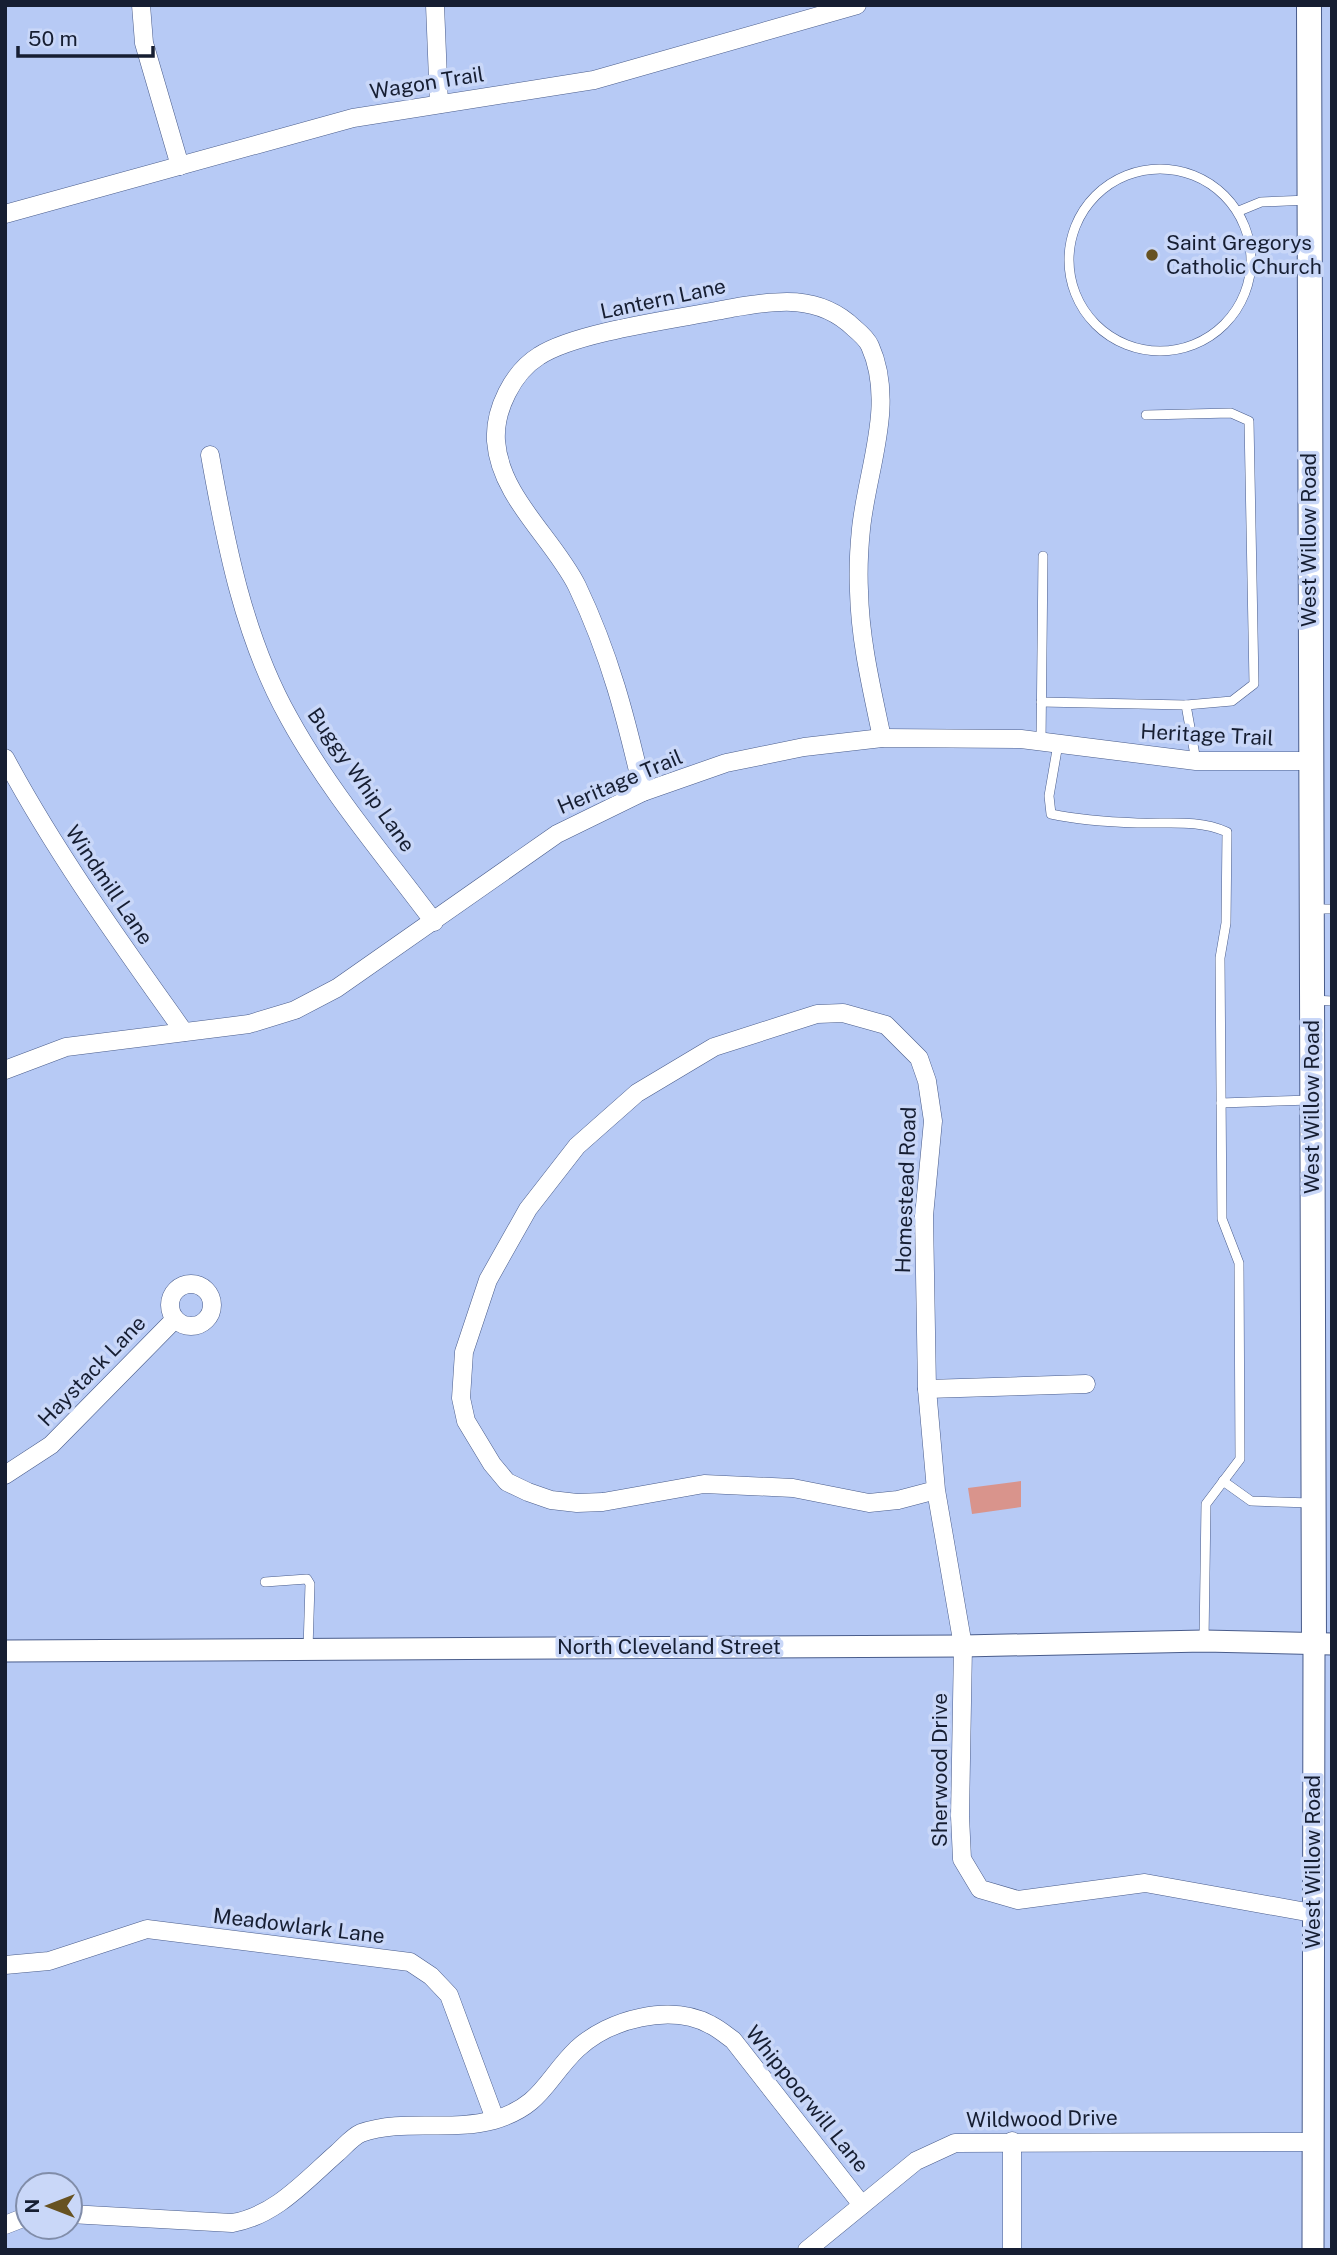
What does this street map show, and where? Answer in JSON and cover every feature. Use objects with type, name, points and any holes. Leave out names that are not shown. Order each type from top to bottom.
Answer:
[{"type":"main road","name":"West Willow Road","points":[[1309,5],[1310,761],[1321,909],[1322,1000],[1312,1100],[1319,1316],[1316,1504],[1323,1644]]},
{"type":"street","points":[[141,5],[144,43],[180,166]]},
{"type":"street","points":[[435,5],[439,104]]},
{"type":"street","points":[[783,5],[783,24]]},
{"type":"street","name":"Wagon Trail","points":[[5,214],[353,118],[594,80],[857,5]]},
{"type":"street","name":"Lantern Lane","points":[[643,792],[619,687],[597,629],[575,582],[551,542],[525,510],[504,473],[496,441],[499,413],[512,382],[539,356],[582,339],[769,301],[810,302],[839,314],[869,342],[881,376],[881,402],[861,529],[859,592],[864,650],[882,738]]},
{"type":"street","name":"Buggy Whip Lane","points":[[210,455],[232,569],[261,657],[288,716],[317,765],[434,922]]},
{"type":"street","name":"Heritage Trail","points":[[5,1070],[65,1047],[249,1024],[295,1010],[337,988],[557,834],[643,792],[726,763],[804,747],[882,738],[1049,743],[1196,761],[1310,761]]},
{"type":"street","name":"Windmill Lane","points":[[5,758],[72,874],[184,1032]]},
{"type":"street","name":"Homestead Road","points":[[936,1490],[898,1500],[869,1503],[793,1488],[704,1484],[603,1502],[551,1500],[517,1487],[499,1473],[479,1446],[466,1421],[461,1398],[464,1352],[488,1280],[528,1209],[577,1146],[637,1093],[714,1047],[817,1014],[843,1013],[886,1025],[919,1058],[932,1100],[924,1216],[927,1390],[936,1490],[963,1646]]},
{"type":"street","name":"Haystack Lane","points":[[5,1475],[51,1446],[174,1319]]},
{"type":"street","points":[[927,1390],[1086,1384]]},
{"type":"street","name":"North Cleveland Street","points":[[5,1651],[963,1646],[1204,1641],[1323,1644]]},
{"type":"street","name":"West Willow Road","points":[[1313,2250],[1312,1913],[1323,1644]]},
{"type":"street","name":"Sherwood Drive","points":[[963,1646],[960,1816],[962,1859],[980,1889],[1018,1900],[1145,1883],[1312,1913]]},
{"type":"street","name":"Meadowlark Lane","points":[[5,1965],[49,1961],[73,1955],[147,1929],[410,1962],[431,1976],[449,1995],[495,2119]]},
{"type":"street","name":"Whippoorwill Lane","points":[[84,2215],[232,2223],[255,2219],[273,2209],[359,2134],[387,2128],[460,2126],[495,2119],[532,2103],[577,2050],[602,2031],[643,2015],[678,2017],[710,2024],[733,2040],[862,2204]]},
{"type":"street","points":[[1012,2141],[1012,2250]]},
{"type":"street","name":"Wildwood Drive","points":[[807,2250],[916,2161],[955,2143],[1313,2141]]},
{"type":"lane","points":[[1180,169],[1211,182],[1239,211],[1250,237],[1252,270],[1243,301],[1224,327],[1195,345],[1153,352],[1121,343],[1097,327],[1077,299],[1068,268],[1071,236],[1085,206],[1108,184],[1138,170],[1180,169]]},
{"type":"lane","points":[[1239,211],[1261,202],[1309,200]]},
{"type":"lane","points":[[1041,702],[1186,705],[1232,701],[1254,684],[1249,421],[1231,413],[1146,415]]},
{"type":"lane","points":[[1043,556],[1041,702],[1049,743],[1051,814],[1073,819],[1207,823],[1227,832],[1226,923],[1220,958],[1222,1219],[1239,1264],[1240,1460],[1206,1504],[1204,1641]]},
{"type":"lane","points":[[1186,705],[1196,761]]},
{"type":"lane","points":[[1221,1103],[1312,1100]]},
{"type":"lane","points":[[1223,1481],[1251,1502],[1316,1504]]},
{"type":"lane","points":[[265,1582],[307,1579],[310,1584],[308,1649]]},
{"type":"shaded area","points":[[1021,1481],[1021,1507],[972,1514],[968,1488]]},
{"type":"place","name":"Saint Gregorys Catholic Church","points":[[1152,255]]}]
